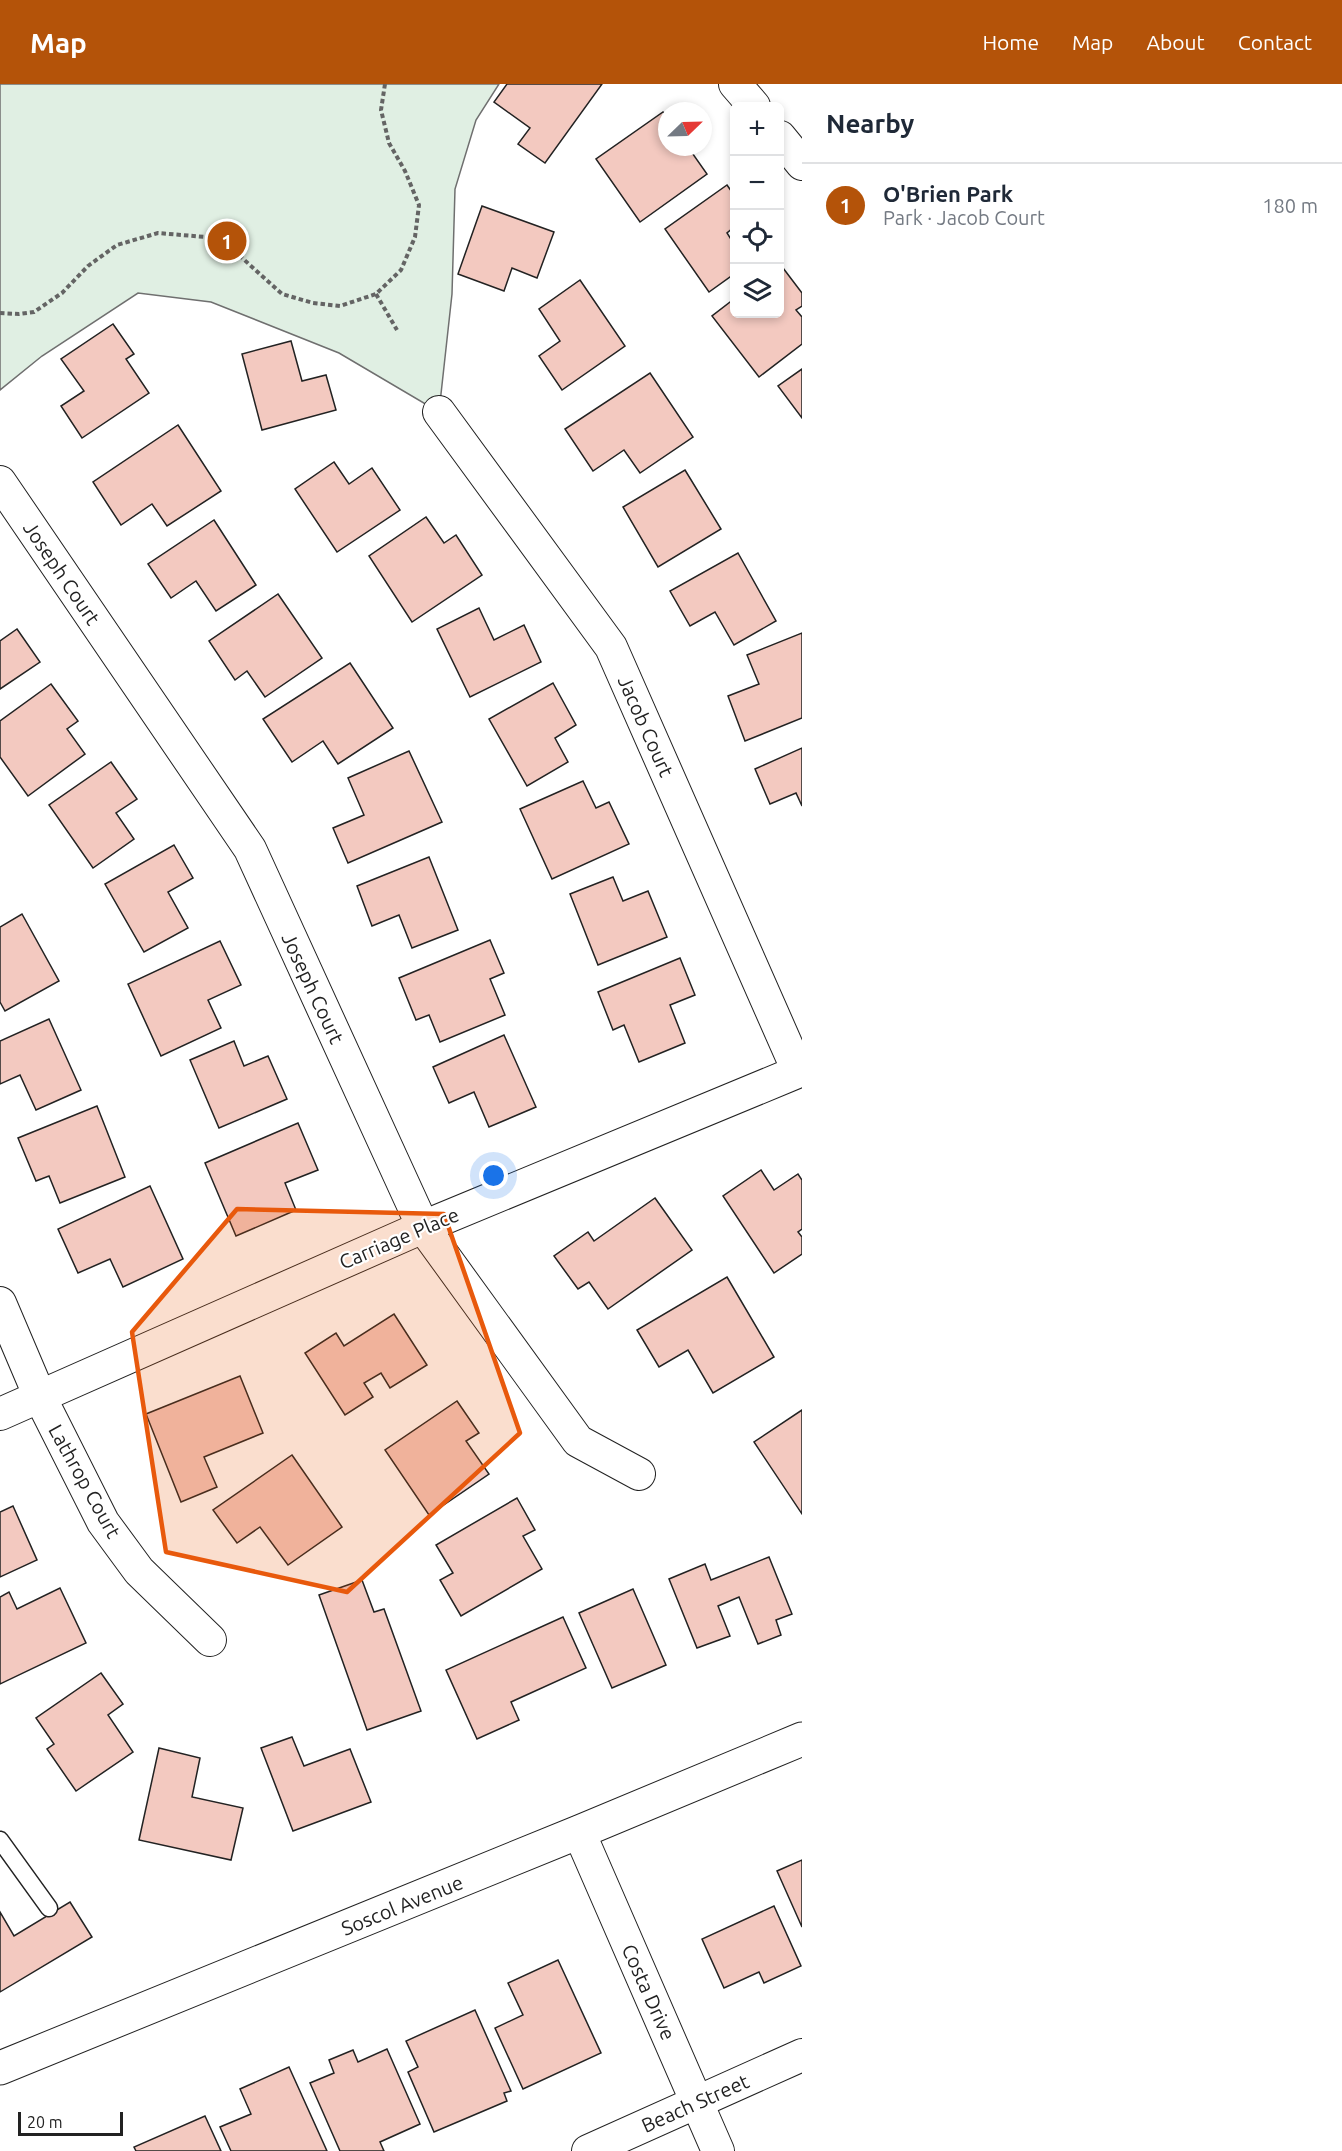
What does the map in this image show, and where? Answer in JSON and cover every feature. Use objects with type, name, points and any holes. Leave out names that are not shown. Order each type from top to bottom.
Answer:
[{"type":"main road","name":"Soscol Avenue","points":[[0,2068],[579,1833],[802,1739]]},
{"type":"street","points":[[735,84],[751,102]]},
{"type":"street","points":[[784,142],[802,164]]},
{"type":"street","name":"Jacob Court","points":[[439,412],[611,648],[800,1071]]},
{"type":"street","name":"Joseph Court","points":[[0,482],[250,849],[423,1227],[578,1441],[639,1474]]},
{"type":"street","name":"Carriage Place","points":[[0,1414],[423,1227],[800,1071]]},
{"type":"street","name":"Lathrop Court","points":[[0,1302],[40,1397],[103,1522],[139,1571],[210,1640]]},
{"type":"street","name":"Costa Drive","points":[[579,1833],[718,2151]]},
{"type":"street","name":"Beach Street","points":[[588,2151],[802,2055]]},
{"type":"lane","points":[[0,1840],[49,1908]]},
{"type":"path","points":[[0,313],[34,312],[62,294],[88,266],[117,245],[158,233],[205,237],[240,256],[282,294],[312,303],[340,306],[376,294],[401,270],[416,237],[419,205],[405,171],[389,143],[381,110],[385,84]]},
{"type":"path","points":[[376,294],[397,330]]},
{"type":"highlighted area","points":[[237,1209],[444,1214],[520,1433],[347,1592],[166,1552],[132,1332]]},
{"type":"green space","points":[[0,84],[499,84],[476,120],[455,189],[452,294],[439,412],[339,353],[211,302],[138,293],[42,356],[0,390]]},
{"type":"building","points":[[507,84],[602,84],[545,163],[518,144],[530,128],[494,102]]},
{"type":"building","points":[[658,116],[658,156],[694,156],[707,174],[640,222],[596,159]]},
{"type":"building","points":[[727,185],[730,189],[730,230],[727,233],[730,238],[730,277],[709,292],[665,229]]},
{"type":"building","points":[[482,206],[554,232],[537,278],[512,268],[504,291],[458,274]]},
{"type":"building","points":[[784,269],[802,293],[802,306],[796,310],[802,317],[802,344],[759,377],[712,316],[730,302],[730,318],[784,318]]},
{"type":"building","points":[[580,280],[625,346],[562,390],[539,356],[560,341],[539,309]]},
{"type":"building","points":[[113,324],[134,354],[126,359],[149,393],[82,438],[61,406],[84,391],[61,359]]},
{"type":"building","points":[[291,341],[302,381],[326,375],[336,410],[262,430],[242,354]]},
{"type":"building","points":[[802,369],[802,418],[778,386]]},
{"type":"building","points":[[650,373],[693,437],[640,473],[624,450],[593,471],[565,429]]},
{"type":"building","points":[[178,425],[221,491],[167,526],[152,504],[121,525],[93,482]]},
{"type":"building","points":[[334,462],[349,484],[372,468],[400,510],[337,552],[295,489]]},
{"type":"building","points":[[685,470],[721,529],[658,567],[623,507]]},
{"type":"building","points":[[426,517],[444,543],[456,535],[482,575],[412,622],[369,556]]},
{"type":"building","points":[[214,520],[256,585],[216,611],[196,581],[171,598],[148,564]]},
{"type":"building","points":[[738,553],[776,621],[734,645],[715,612],[690,626],[670,591]]},
{"type":"building","points":[[278,594],[322,658],[265,697],[247,671],[235,680],[209,641]]},
{"type":"building","points":[[479,608],[494,640],[524,625],[541,662],[470,697],[437,629]]},
{"type":"building","points":[[17,629],[40,662],[0,689],[0,641]]},
{"type":"building","points":[[802,633],[802,718],[745,741],[728,696],[759,684],[747,655]]},
{"type":"building","points":[[350,663],[393,728],[338,764],[323,741],[292,762],[263,719]]},
{"type":"building","points":[[553,683],[576,725],[555,738],[568,762],[527,786],[489,719]]},
{"type":"building","points":[[51,684],[78,721],[67,729],[85,754],[28,796],[0,757],[0,721]]},
{"type":"building","points":[[802,748],[802,806],[796,793],[770,804],[755,769]]},
{"type":"building","points":[[409,751],[442,822],[348,863],[333,828],[364,815],[348,778]]},
{"type":"building","points":[[111,762],[137,799],[116,813],[134,839],[93,868],[49,805]]},
{"type":"building","points":[[583,781],[596,808],[609,802],[629,844],[552,879],[520,809]]},
{"type":"building","points":[[174,845],[193,878],[168,892],[188,928],[144,952],[105,884]]},
{"type":"building","points":[[429,857],[458,930],[412,948],[399,915],[372,926],[357,886]]},
{"type":"building","points":[[613,877],[623,901],[648,891],[667,937],[598,965],[570,894]]},
{"type":"building","points":[[22,914],[59,981],[5,1011],[0,1002],[0,927]]},
{"type":"building","points":[[490,940],[504,973],[490,979],[505,1015],[440,1042],[429,1015],[416,1020],[399,978]]},
{"type":"building","points":[[220,941],[241,985],[208,1000],[221,1028],[161,1056],[128,984]]},
{"type":"building","points":[[680,958],[695,995],[670,1005],[685,1043],[639,1062],[624,1025],[613,1030],[598,992]]},
{"type":"building","points":[[49,1019],[81,1090],[36,1110],[20,1075],[0,1084],[0,1041]]},
{"type":"building","points":[[504,1035],[536,1107],[489,1127],[474,1092],[449,1103],[433,1067]]},
{"type":"building","points":[[234,1041],[244,1066],[268,1056],[287,1099],[219,1128],[190,1060]]},
{"type":"building","points":[[97,1106],[125,1177],[60,1203],[49,1176],[36,1181],[18,1138]]},
{"type":"building","points":[[298,1123],[318,1170],[285,1183],[296,1210],[236,1236],[205,1163]]},
{"type":"building","points":[[761,1170],[774,1190],[798,1174],[802,1180],[802,1229],[798,1232],[802,1237],[802,1254],[774,1273],[723,1196]]},
{"type":"building","points":[[150,1186],[183,1259],[123,1287],[110,1259],[78,1273],[58,1229]]},
{"type":"building","points":[[655,1198],[692,1250],[608,1309],[589,1282],[578,1289],[554,1256],[588,1232],[594,1241]]},
{"type":"building","points":[[727,1277],[774,1357],[713,1393],[688,1350],[659,1367],[637,1330]]},
{"type":"building","points":[[394,1314],[427,1365],[390,1388],[381,1373],[364,1383],[373,1397],[345,1415],[305,1353],[336,1333],[344,1346]]},
{"type":"building","points":[[240,1376],[263,1433],[204,1457],[217,1487],[181,1502],[146,1414]]},
{"type":"building","points":[[457,1401],[479,1433],[466,1441],[489,1474],[429,1515],[385,1450]]},
{"type":"building","points":[[802,1410],[802,1514],[754,1442]]},
{"type":"building","points":[[292,1455],[342,1527],[288,1565],[260,1527],[237,1543],[213,1510]]},
{"type":"building","points":[[517,1498],[535,1530],[523,1536],[542,1569],[461,1616],[440,1580],[453,1573],[436,1545]]},
{"type":"building","points":[[13,1506],[37,1560],[0,1577],[0,1512]]},
{"type":"building","points":[[769,1557],[792,1614],[776,1620],[781,1635],[758,1644],[739,1597],[718,1606],[730,1636],[697,1648],[669,1579],[705,1564],[711,1580]]},
{"type":"building","points":[[362,1580],[374,1612],[384,1609],[421,1711],[367,1730],[319,1595]]},
{"type":"building","points":[[60,1588],[86,1643],[0,1684],[0,1597],[9,1592],[17,1609]]},
{"type":"building","points":[[633,1589],[666,1665],[612,1688],[579,1613]]},
{"type":"building","points":[[563,1617],[586,1668],[511,1702],[519,1720],[477,1739],[446,1670]]},
{"type":"building","points":[[101,1673],[123,1704],[108,1715],[133,1752],[76,1791],[47,1749],[54,1744],[36,1718]]},
{"type":"building","points":[[292,1737],[304,1766],[350,1749],[371,1802],[293,1831],[261,1748]]},
{"type":"building","points":[[159,1748],[200,1758],[192,1797],[243,1808],[231,1860],[139,1840]]},
{"type":"building","points":[[802,1860],[802,1927],[777,1871]]},
{"type":"building","points":[[70,1902],[92,1937],[0,1992],[0,1912],[14,1936]]},
{"type":"building","points":[[774,1906],[801,1966],[764,1983],[759,1972],[724,1988],[702,1939]]},
{"type":"building","points":[[558,1960],[601,2053],[523,2089],[495,2028],[523,2015],[508,1983]]},
{"type":"building","points":[[475,2010],[511,2091],[504,2093],[507,2101],[434,2132],[408,2072],[418,2067],[406,2041]]},
{"type":"building","points":[[387,2049],[420,2124],[380,2142],[384,2151],[340,2151],[310,2083],[334,2073],[329,2060],[353,2050],[358,2062]]},
{"type":"building","points":[[289,2067],[327,2151],[231,2151],[220,2127],[251,2114],[240,2089]]},
{"type":"building","points":[[205,2116],[221,2151],[136,2151],[134,2147]]},
{"type":"place","name":"O'Brien Park","points":[[227,241]]}]
